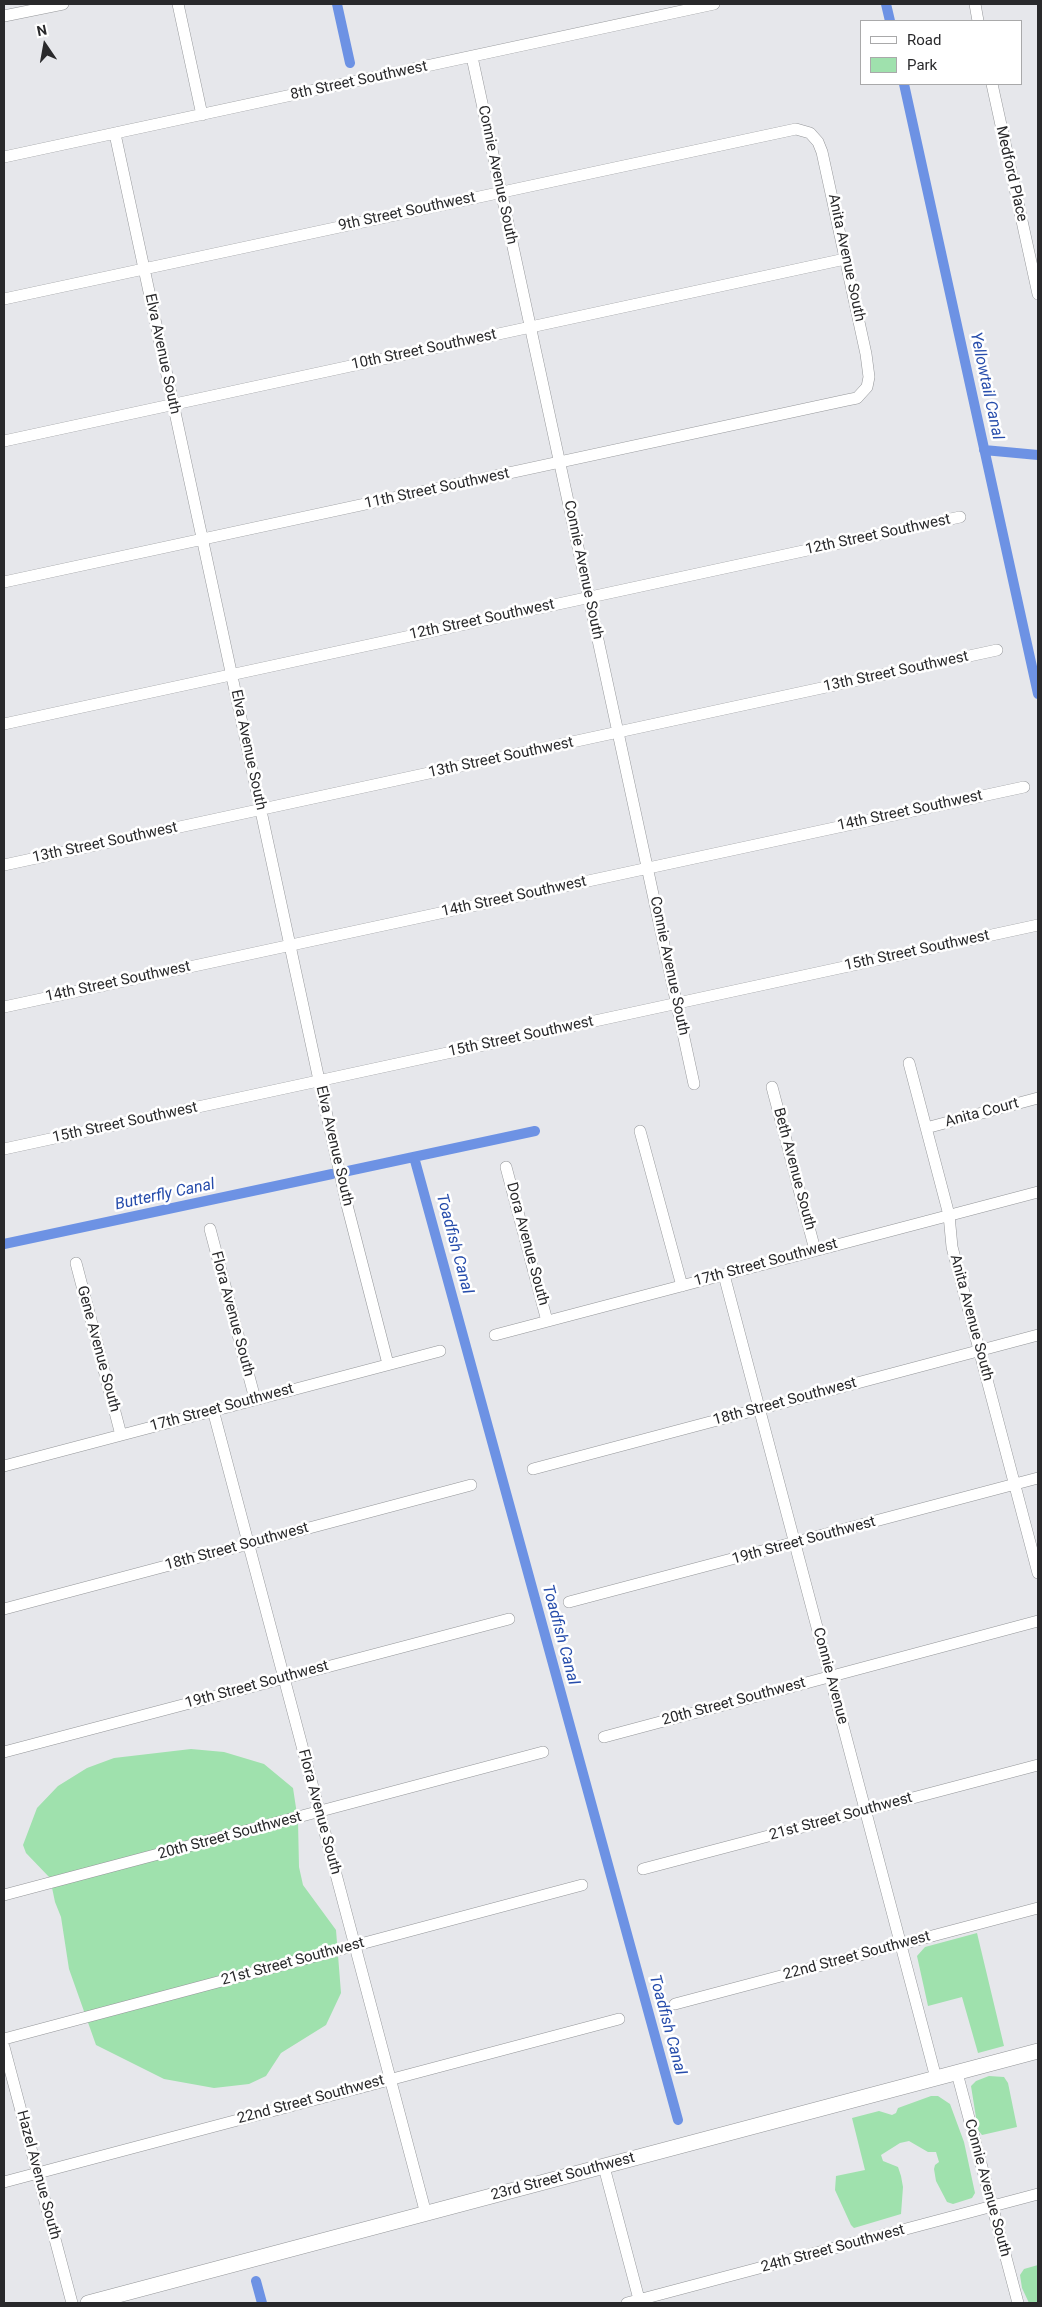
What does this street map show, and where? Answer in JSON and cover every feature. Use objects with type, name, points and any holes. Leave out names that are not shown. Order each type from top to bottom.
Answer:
[{"type":"street","points":[[4,16],[63,4]]},
{"type":"street","points":[[178,4],[202,115]]},
{"type":"street","name":"8th Street Southwest","points":[[4,158],[714,4]]},
{"type":"street","points":[[975,4],[978,20]]},
{"type":"street","name":"Connie Avenue South","points":[[472,57],[694,1084]]},
{"type":"street","name":"Medford Place","points":[[992,85],[1038,294]]},
{"type":"street","name":"9th Street Southwest","points":[[4,299],[772,133],[796,129],[810,133]]},
{"type":"street","name":"Anita Avenue South","points":[[810,133],[818,142],[822,152],[866,354],[870,377],[867,388]]},
{"type":"street","name":"Elva Avenue South","points":[[115,134],[319,1080],[347,1205],[388,1364]]},
{"type":"street","name":"10th Street Southwest","points":[[4,440],[845,258]]},
{"type":"street","name":"11th Street Southwest","points":[[4,582],[857,398],[867,388]]},
{"type":"street","name":"12th Street Southwest","points":[[4,724],[960,517]]},
{"type":"street","name":"13th Street Southwest","points":[[4,865],[997,650]]},
{"type":"street","name":"14th Street Southwest","points":[[4,1007],[1024,787]]},
{"type":"street","name":"15th Street Southwest","points":[[4,1149],[1038,925]]},
{"type":"street","name":"Anita Avenue South","points":[[909,1063],[949,1215],[952,1247],[1038,1573]]},
{"type":"street","name":"Beth Avenue South","points":[[772,1087],[815,1250]]},
{"type":"street","name":"Anita Court","points":[[926,1128],[1038,1098]]},
{"type":"street","points":[[640,1131],[682,1286]]},
{"type":"street","name":"Dora Avenue South","points":[[506,1167],[547,1321]]},
{"type":"street","name":"17th Street Southwest","points":[[495,1335],[1038,1192]]},
{"type":"street","name":"Flora Avenue South","points":[[210,1229],[255,1399]]},
{"type":"street","name":"Gene Avenue South","points":[[76,1264],[120,1434]]},
{"type":"street","name":"Connie Avenue","points":[[724,1275],[936,2078]]},
{"type":"street","name":"18th Street Southwest","points":[[533,1469],[1038,1335]]},
{"type":"street","name":"17th Street Southwest","points":[[4,1466],[440,1350]]},
{"type":"street","name":"Flora Avenue South","points":[[213,1410],[426,2214]]},
{"type":"street","name":"19th Street Southwest","points":[[568,1602],[1038,1478]]},
{"type":"street","name":"18th Street Southwest","points":[[4,1609],[471,1485]]},
{"type":"street","name":"19th Street Southwest","points":[[4,1752],[509,1619]]},
{"type":"street","name":"20th Street Southwest","points":[[604,1737],[1038,1621]]},
{"type":"street","name":"20th Street Southwest","points":[[4,1895],[543,1752]]},
{"type":"street","name":"21st Street Southwest","points":[[644,1869],[1038,1765]]},
{"type":"street","name":"21st Street Southwest","points":[[4,2039],[582,1886]]},
{"type":"street","name":"22nd Street Southwest","points":[[675,2004],[1038,1908]]},
{"type":"street","name":"22nd Street Southwest","points":[[4,2182],[619,2019]]},
{"type":"street","name":"Hazel Avenue South","points":[[4,2047],[72,2303]]},
{"type":"street","name":"23rd Street Southwest","points":[[88,2303],[1038,2051]]},
{"type":"street","name":"Connie Avenue South","points":[[957,2073],[1018,2303]]},
{"type":"street","points":[[604,2167],[640,2302]]},
{"type":"street","name":"24th Street Southwest","points":[[627,2303],[640,2302],[1038,2194]]},
{"type":"green space","points":[[191,1749],[224,1752],[264,1764],[293,1788],[298,1821],[299,1867],[303,1885],[336,1930],[341,1993],[326,2025],[281,2053],[266,2076],[249,2084],[214,2088],[164,2079],[96,2045],[69,1969],[61,1917],[55,1902],[50,1878],[26,1853],[23,1845],[37,1808],[58,1786],[87,1768],[114,1758]]},
{"type":"green space","points":[[977,1933],[1004,2046],[978,2053],[962,1997],[928,2006],[917,1956],[925,1947]]},
{"type":"green space","points":[[989,2076],[1004,2077],[1008,2083],[1017,2127],[982,2135],[978,2130],[971,2086],[976,2081]]},
{"type":"green space","points":[[931,2096],[938,2096],[950,2104],[964,2142],[975,2193],[972,2198],[953,2204],[947,2202],[936,2181],[934,2169],[935,2165],[939,2162],[936,2152],[928,2152],[909,2141],[900,2143],[881,2155],[883,2161],[898,2167],[903,2187],[901,2214],[854,2228],[835,2190],[836,2176],[865,2170],[852,2118],[879,2111],[892,2115],[896,2113],[898,2108]]},
{"type":"green space","points":[[1038,2265],[1038,2303],[1029,2303],[1022,2288],[1020,2275],[1024,2269]]},
{"type":"waterway","points":[[337,4],[350,63]]},
{"type":"waterway","name":"Yellowtail Canal","points":[[886,4],[890,20]]},
{"type":"waterway","name":"Yellowtail Canal","points":[[904,85],[1038,694]]},
{"type":"waterway","points":[[984,450],[1038,455]]},
{"type":"waterway","name":"Butterfly Canal","points":[[348,1171],[535,1131]]},
{"type":"waterway","name":"Toadfish Canal","points":[[414,1157],[678,2120]]},
{"type":"waterway","name":"Butterfly Canal","points":[[4,1244],[332,1174]]},
{"type":"waterway","points":[[256,2281],[262,2303]]}]
